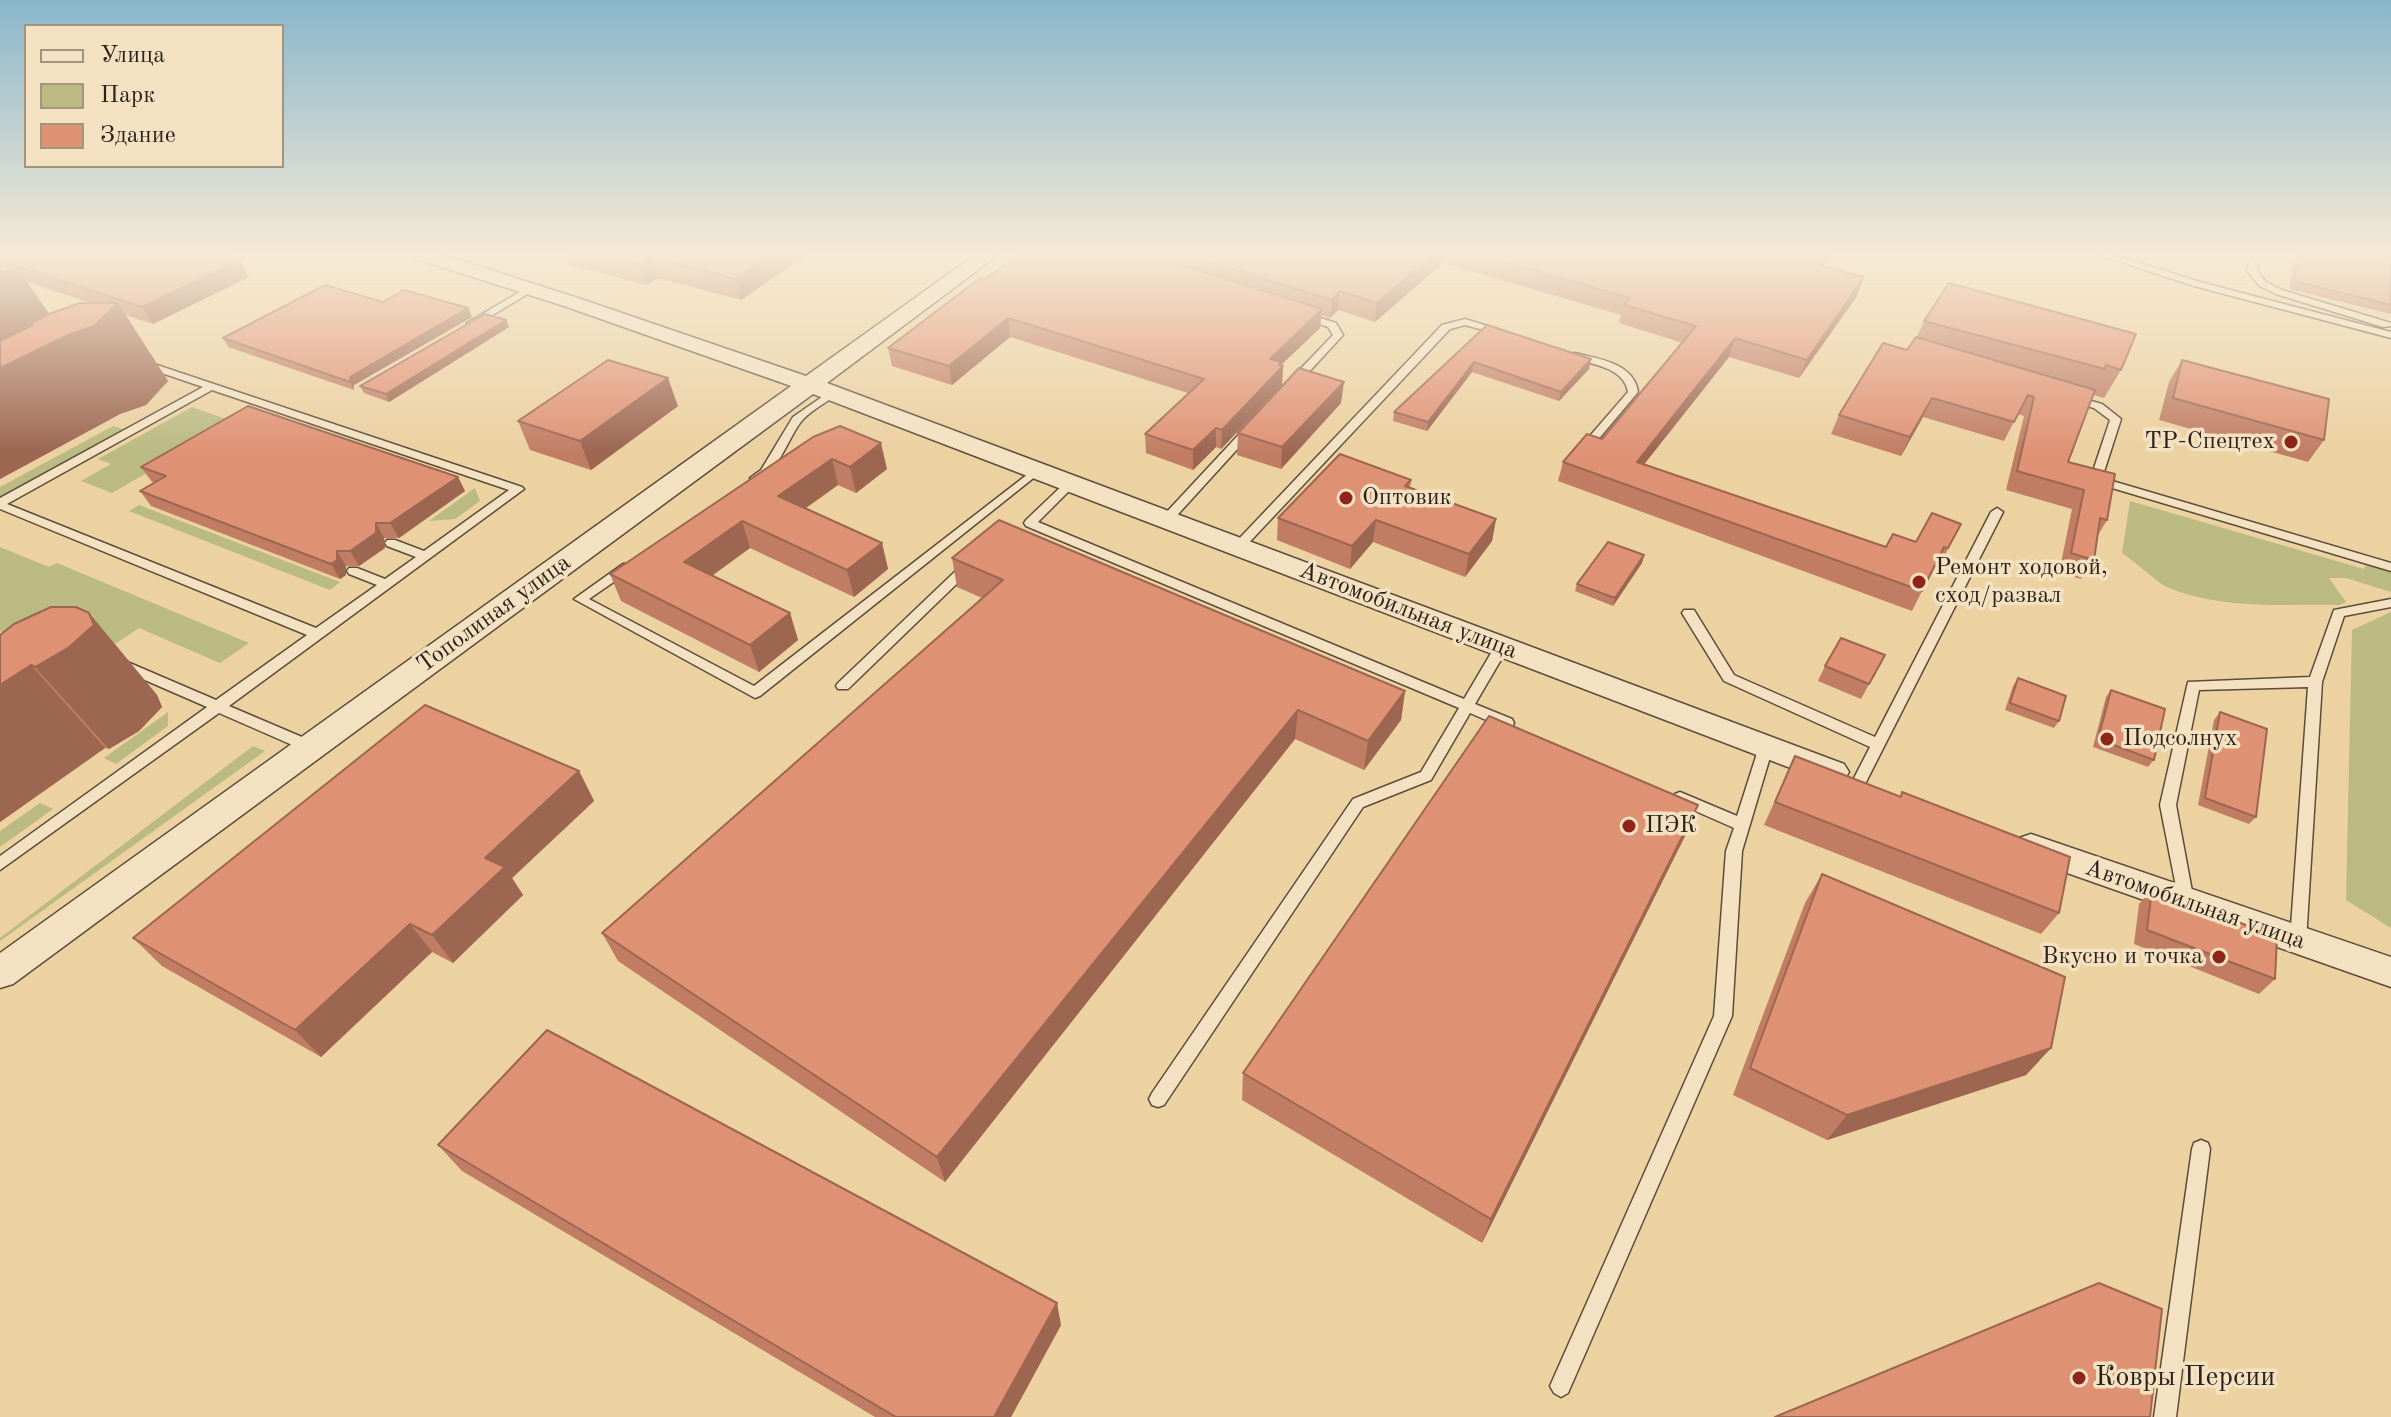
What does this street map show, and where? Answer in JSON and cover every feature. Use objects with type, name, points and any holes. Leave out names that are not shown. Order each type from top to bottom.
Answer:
[{"type":"street","name":"Автомобильная улица","points":[[624,321],[820,389],[1872,787]]},
{"type":"street","name":"Тополиная улица","points":[[0,973],[311,747],[820,389],[905,321]]},
{"type":"street","name":"Автомобильная улица","points":[[2004,837],[2123,886],[2186,902],[2391,972]]},
{"type":"lane","points":[[467,326],[475,321]]},
{"type":"lane","points":[[1284,392],[1338,335],[1332,325],[1320,321]]},
{"type":"lane","points":[[2338,321],[2391,335]]},
{"type":"lane","points":[[1239,546],[1446,327],[1465,322],[1518,338]]},
{"type":"lane","points":[[1561,351],[1629,375],[1634,383],[1633,392],[1587,446]]},
{"type":"lane","points":[[0,864],[518,489],[142,363],[127,363]]},
{"type":"lane","points":[[0,504],[212,386]]},
{"type":"lane","points":[[740,489],[765,472],[797,419],[820,389]]},
{"type":"lane","points":[[2067,397],[2098,406],[2116,419],[2096,480],[2391,567]]},
{"type":"lane","points":[[1167,519],[1252,427]]},
{"type":"lane","points":[[642,557],[580,599],[755,693],[1037,470]]},
{"type":"lane","points":[[1071,483],[1024,527],[1525,731]]},
{"type":"lane","points":[[0,504],[318,634]]},
{"type":"lane","points":[[1872,787],[1878,745],[1997,512]]},
{"type":"lane","points":[[391,543],[426,556]]},
{"type":"lane","points":[[843,686],[980,554]]},
{"type":"lane","points":[[353,571],[387,584]]},
{"type":"lane","points":[[2298,941],[2315,682],[2339,613],[2391,603]]},
{"type":"lane","points":[[1689,613],[1729,678],[1878,745]]},
{"type":"lane","points":[[1158,1099],[1358,803],[1426,776],[1502,646]]},
{"type":"lane","points":[[107,664],[125,665],[311,747]]},
{"type":"lane","points":[[2186,902],[2168,805],[2193,685],[2315,682]]},
{"type":"lane","points":[[1561,1386],[1723,1016],[1734,851],[1766,747]]},
{"type":"lane","points":[[1670,793],[1742,825]]},
{"type":"lane","points":[[2165,1417],[2201,1149]]},
{"type":"green space","points":[[192,407],[235,422],[112,493],[81,481],[111,464],[98,459]]},
{"type":"green space","points":[[113,426],[126,430],[0,499],[0,487]]},
{"type":"green space","points":[[475,488],[480,501],[455,519],[429,521]]},
{"type":"green space","points":[[2130,501],[2364,569],[2366,565],[2391,572],[2391,592],[2346,578],[2329,578],[2346,602],[2339,605],[2252,604],[2209,599],[2167,587],[2122,553]]},
{"type":"green space","points":[[139,505],[340,582],[330,590],[129,511]]},
{"type":"green space","points":[[0,547],[49,567],[57,563],[249,643],[220,663],[139,628],[80,667],[0,631]]},
{"type":"green space","points":[[2391,612],[2391,928],[2346,900],[2352,630]]},
{"type":"green space","points":[[168,712],[168,726],[116,764],[104,758]]},
{"type":"green space","points":[[253,746],[265,751],[0,941],[0,938]]},
{"type":"green space","points":[[40,803],[53,809],[0,847],[0,831]]},
{"type":"building","points":[[35,321],[99,321],[0,368],[0,341],[33,325],[29,324]]},
{"type":"building","points":[[255,321],[446,321],[350,377],[350,382],[223,338]]},
{"type":"building","points":[[473,321],[504,321],[386,394],[360,386]]},
{"type":"building","points":[[923,321],[1004,321],[949,366],[888,348]]},
{"type":"building","points":[[1018,321],[1309,321],[1270,359],[1282,362],[1279,365],[1283,366],[1222,430],[1216,428],[1193,450],[1145,434],[1204,379]]},
{"type":"building","points":[[1679,321],[1834,321],[1807,360],[1735,338],[1637,462],[1886,547],[1893,534],[1916,542],[1932,513],[1961,524],[1948,548],[1944,547],[1922,591],[1563,462],[1587,434],[1602,439],[1696,326]]},
{"type":"building","points":[[1924,321],[2089,321],[2136,334],[2121,370],[2106,365],[2105,369]]},
{"type":"building","points":[[1487,325],[1591,359],[1561,392],[1474,362],[1428,422],[1394,412]]},
{"type":"building","points":[[1916,337],[2095,390],[2068,462],[2115,474],[2107,520],[2100,518],[2094,560],[2071,553],[2084,490],[2017,471],[2034,397],[2028,395],[2014,422],[1932,398],[1910,437],[1839,415],[1883,343],[1907,350]]},
{"type":"building","points":[[608,360],[668,378],[580,441],[518,421]]},
{"type":"building","points":[[2182,360],[2329,399],[2324,440],[2173,398]]},
{"type":"building","points":[[1299,368],[1344,382],[1282,447],[1238,433]]},
{"type":"building","points":[[248,406],[458,477],[390,523],[376,523],[376,533],[350,551],[337,551],[337,560],[331,564],[140,491],[166,476],[141,467]]},
{"type":"building","points":[[840,426],[881,443],[850,467],[832,459],[778,496],[882,543],[847,570],[742,521],[684,562],[790,613],[750,645],[610,574],[813,437]]},
{"type":"building","points":[[1340,454],[1411,480],[1405,486],[1496,519],[1469,554],[1376,520],[1352,546],[1278,518]]},
{"type":"building","points":[[999,520],[1405,691],[1368,741],[1298,710],[937,1157],[602,933],[1003,580],[952,558]]},
{"type":"building","points":[[1608,542],[1644,555],[1615,598],[1577,584]]},
{"type":"building","points":[[51,607],[76,607],[89,613],[94,625],[68,648],[35,667],[31,665],[0,685],[0,635],[14,624]]},
{"type":"building","points":[[1841,638],[1885,655],[1869,684],[1825,666]]},
{"type":"building","points":[[2018,678],[2066,696],[2059,721],[2010,703]]},
{"type":"building","points":[[2111,690],[2165,709],[2154,760],[2098,739]]},
{"type":"building","points":[[425,705],[579,771],[485,858],[505,867],[432,935],[410,924],[295,1030],[133,938]]},
{"type":"building","points":[[2220,712],[2267,729],[2256,817],[2205,798]]},
{"type":"building","points":[[1489,716],[1698,805],[1491,1219],[1243,1073]]},
{"type":"building","points":[[1795,756],[1901,797],[1902,792],[2070,857],[2059,913],[1775,802]]},
{"type":"building","points":[[1822,874],[2065,977],[2051,1048],[1847,1115],[1750,1068]]},
{"type":"building","points":[[2152,889],[2277,937],[2275,979],[2147,930]]},
{"type":"building","points":[[547,1030],[1057,1303],[994,1417],[896,1417],[438,1145]]},
{"type":"building","points":[[2099,1283],[2162,1309],[2150,1417],[1775,1417]]},
{"type":"place","name":"ТР-Спецтех","points":[[2291,442]]},
{"type":"place","name":"Оптовик","points":[[1346,498]]},
{"type":"place","name":"Ремонт ходовой, сход/развал","points":[[1919,582]]},
{"type":"place","name":"Подсолнух","points":[[2107,739]]},
{"type":"place","name":"ПЭК","points":[[1629,826]]},
{"type":"place","name":"Вкусно и точка","points":[[2219,957]]},
{"type":"place","name":"Ковры Персии","points":[[2079,1378]]}]
